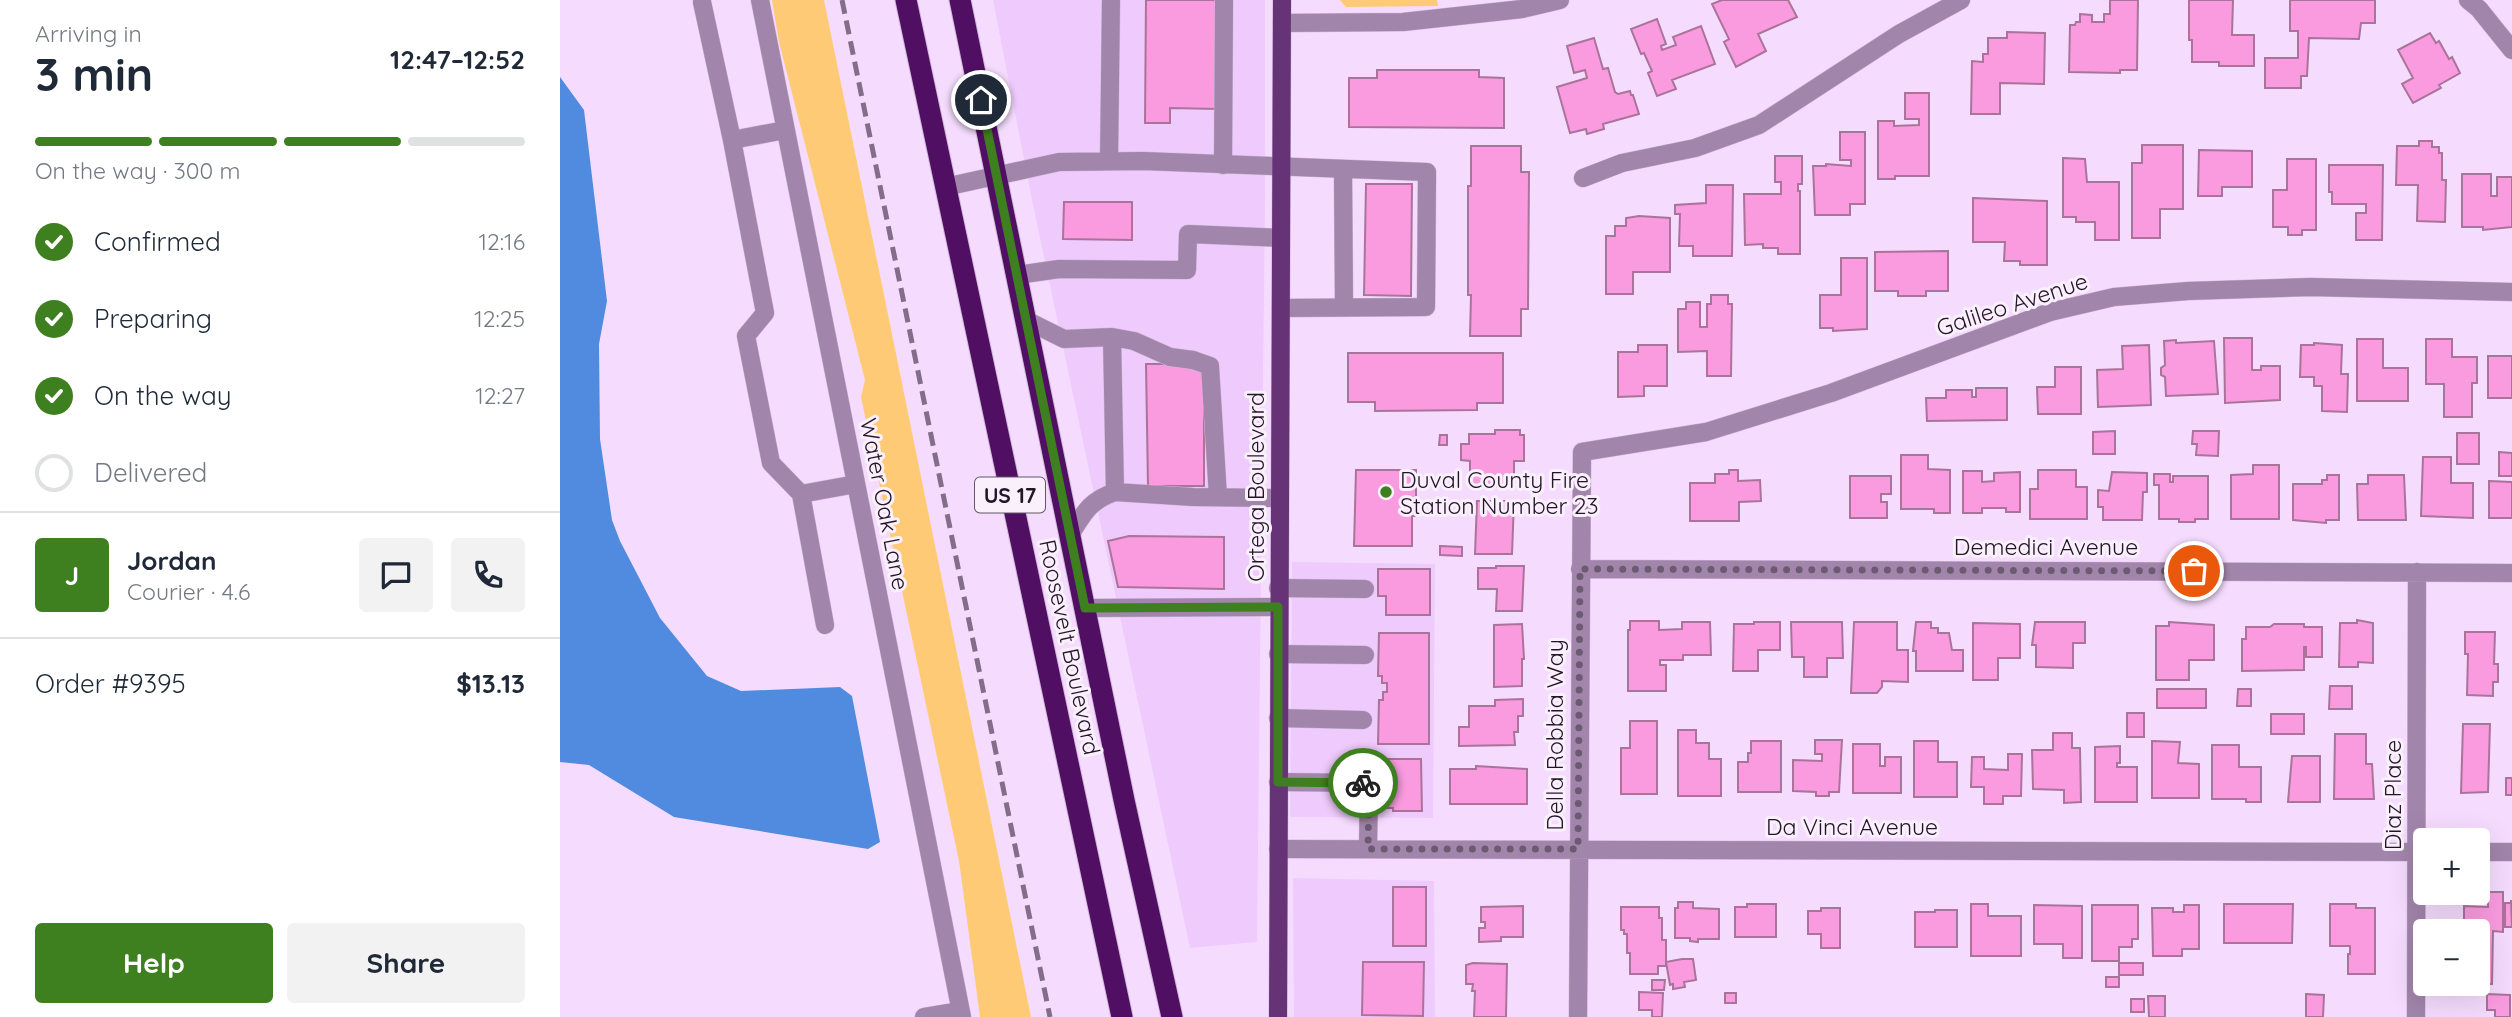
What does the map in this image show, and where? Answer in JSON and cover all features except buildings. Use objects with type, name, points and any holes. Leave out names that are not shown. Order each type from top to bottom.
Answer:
[{"type":"highway","name":"Roosevelt Boulevard","points":[[906,0],[1122,1017]]},
{"type":"highway","name":"Roosevelt Boulevard","points":[[960,0],[1124,800],[1172,1017]]},
{"type":"main road","name":"Ortega Boulevard","points":[[1278,1017],[1282,0]]},
{"type":"street","name":"Water Oak Lane","points":[[760,0],[961,1014]]},
{"type":"street","points":[[1108,161],[1111,0]]},
{"type":"street","points":[[1223,165],[1224,0]]},
{"type":"street","points":[[1282,23],[1403,22],[1522,9],[1560,0]]},
{"type":"street","points":[[1583,178],[1622,163],[1695,148],[1759,125],[1899,34],[1961,0]]},
{"type":"street","points":[[2468,0],[2479,9],[2512,50]]},
{"type":"street","points":[[702,2],[765,313],[746,336],[771,463],[801,494],[825,625]]},
{"type":"street","points":[[732,140],[785,130]]},
{"type":"street","points":[[945,187],[1059,162],[1108,161],[1427,172],[1426,307],[1281,308]]},
{"type":"street","points":[[1343,169],[1343,307]]},
{"type":"street","points":[[1017,275],[1059,269],[1187,270],[1188,234],[1281,238]]},
{"type":"street","name":"Galileo Avenue","points":[[1582,452],[1706,432],[1831,393],[2050,312],[2114,297],[2188,291],[2311,287],[2512,292]]},
{"type":"street","points":[[1026,320],[1064,338],[1112,337],[1134,341],[1170,357],[1193,360],[1210,366],[1218,498]]},
{"type":"street","points":[[1112,337],[1115,492]]},
{"type":"street","name":"Della Robbia Way","points":[[1578,1017],[1582,452]]},
{"type":"street","points":[[801,494],[856,484]]},
{"type":"street","points":[[1070,535],[1089,505],[1115,492],[1218,498],[1278,498]]},
{"type":"street","name":"Demedici Avenue","points":[[1580,569],[2512,573]]},
{"type":"street","name":"Diaz Place","points":[[2417,572],[2421,828]]},
{"type":"street","points":[[1278,588],[1365,589]]},
{"type":"street","points":[[1085,608],[1278,607]]},
{"type":"street","points":[[1278,653],[1365,655]]},
{"type":"street","points":[[1278,718],[1363,720]]},
{"type":"street","points":[[1278,782],[1369,783],[1368,849]]},
{"type":"street","name":"Da Vinci Avenue","points":[[1278,849],[2413,852]]},
{"type":"street","points":[[2490,852],[2512,852]]},
{"type":"street","name":"Diaz Place","points":[[2416,1017],[2419,905]]},
{"type":"street","points":[[924,1017],[961,1014]]},
{"type":"shaded area","points":[[772,0],[824,0],[1031,1017],[980,1017],[959,861],[861,397],[865,380],[779,42]]},
{"type":"shaded area","points":[[993,0],[1265,0],[1257,942],[1190,948],[1032,200]]},
{"type":"shaded area","points":[[1340,0],[1437,0],[1438,6],[1346,7]]},
{"type":"shaded area","points":[[1292,562],[1435,564],[1433,818],[1290,817]]},
{"type":"shaded area","points":[[1293,878],[1434,881],[1435,1017],[1294,1017]]},
{"type":"water","points":[[560,77],[584,110],[607,301],[599,344],[600,439],[612,520],[620,541],[660,618],[707,676],[741,691],[840,687],[852,696],[880,842],[868,849],[674,817],[589,765],[560,762]]},
{"type":"railway","points":[[842,0],[1050,1017]]},
{"type":"way so far","points":[[1363,783],[1369,783],[1368,849],[1578,849],[1580,569],[2194,571]]},
{"type":"place","name":"Duval County Fire Station Number 23","points":[[1386,492]]},
{"type":"route","points":[[981,100],[1085,608],[1278,607],[1278,782],[1363,783]]}]
